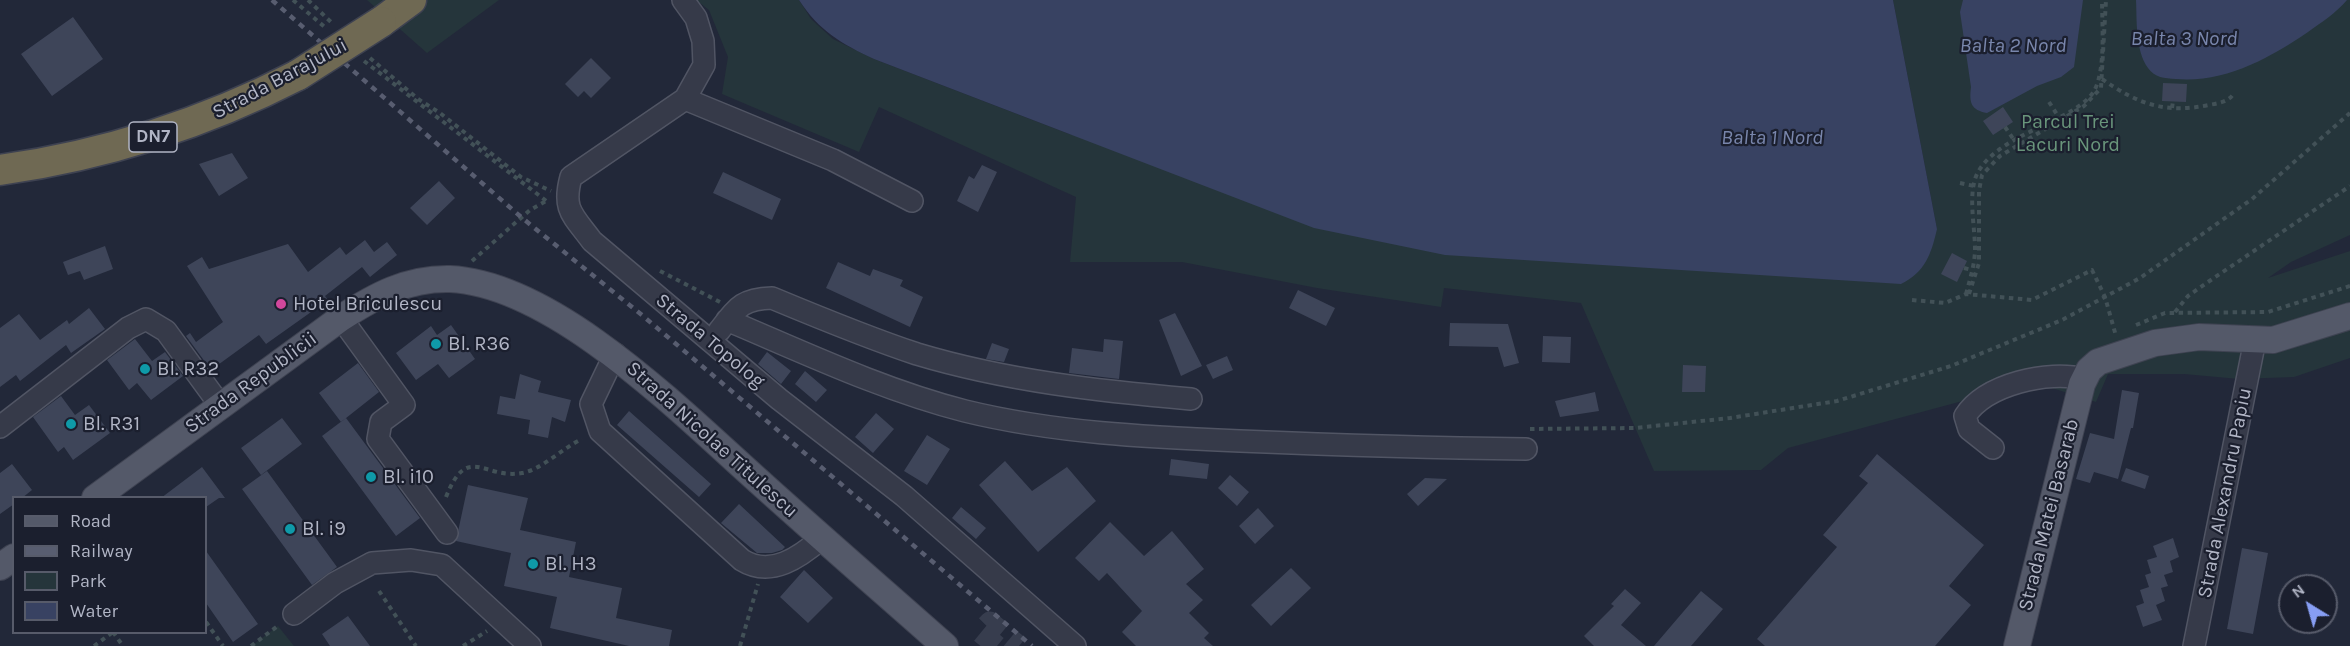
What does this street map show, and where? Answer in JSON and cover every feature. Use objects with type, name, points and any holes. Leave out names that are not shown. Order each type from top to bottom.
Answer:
[{"type":"highway","name":"Strada Barajului","points":[[0,170],[99,152],[166,133],[216,115],[298,75],[411,0]]},
{"type":"main road","name":"Strada Republicii","points":[[98,496],[220,405],[379,293],[397,287],[450,279]]},
{"type":"main road","name":"Strada Nicolae Titulescu","points":[[450,279],[486,286],[521,299],[615,354],[945,646]]},
{"type":"main road","points":[[2083,381],[2089,370],[2107,358],[2155,343],[2199,338],[2255,340],[2292,336],[2350,316]]},
{"type":"main road","name":"Strada Matei Basarab","points":[[2017,646],[2083,381]]},
{"type":"street","points":[[556,198],[571,177],[686,99],[704,65],[704,57],[703,40],[696,18],[683,0]]},
{"type":"street","points":[[686,99],[833,160],[912,201]]},
{"type":"street","name":"Strada Topolog","points":[[556,198],[568,209],[592,241],[779,399],[904,496],[1074,646]]},
{"type":"street","points":[[711,341],[731,315],[752,299],[772,298],[917,354],[997,374],[1082,389],[1191,399]]},
{"type":"street","points":[[731,315],[877,382],[964,411],[1040,426],[1123,436],[1371,447],[1523,439]]},
{"type":"street","points":[[341,318],[404,405],[381,422],[378,439],[442,526]]},
{"type":"street","points":[[0,427],[128,328],[146,319],[166,331],[220,405]]},
{"type":"street","name":"Strada Alexandru Papiu","points":[[2194,646],[2255,340]]},
{"type":"street","points":[[615,354],[591,404],[600,431],[742,560],[763,568],[782,565],[803,554],[822,538]]},
{"type":"street","points":[[1993,448],[1969,429],[1965,416],[1973,404],[2022,380],[2072,376],[2083,381]]},
{"type":"street","points":[[294,614],[335,583],[372,562],[411,560],[442,565],[530,646]]},
{"type":"path","points":[[293,0],[328,30]]},
{"type":"path","points":[[308,0],[338,28]]},
{"type":"path","points":[[1968,294],[1979,263],[1979,191],[1983,175],[2000,156],[2084,106],[2095,96],[2101,79],[2104,0]]},
{"type":"path","points":[[362,51],[418,99],[461,128],[521,177],[556,198]]},
{"type":"path","points":[[362,59],[556,198],[579,223]]},
{"type":"path","points":[[2101,79],[2115,86],[2133,100],[2172,108],[2186,109],[2226,101],[2234,93]]},
{"type":"path","points":[[1968,294],[1975,251],[1974,186],[1985,161],[2014,140],[2058,116],[2093,92],[2101,79]]},
{"type":"path","points":[[2172,108],[2173,101]]},
{"type":"path","points":[[2049,102],[2058,116]]},
{"type":"path","points":[[1523,439],[1730,418],[1836,401],[1951,366],[2061,320],[2140,278],[2252,199],[2350,113]]},
{"type":"path","points":[[2005,127],[2014,140]]},
{"type":"path","points":[[1960,183],[1974,186]]},
{"type":"path","points":[[2174,313],[2187,296],[2350,186]]},
{"type":"path","points":[[450,279],[530,210],[556,198]]},
{"type":"path","points":[[652,267],[731,315]]},
{"type":"path","points":[[1964,268],[1972,270]]},
{"type":"path","points":[[1912,300],[1945,303],[1968,294],[2032,300],[2092,270],[2105,297],[2116,336]]},
{"type":"path","points":[[442,526],[453,480],[461,471],[473,466],[521,474],[576,441],[600,431]]},
{"type":"path","points":[[740,646],[763,568]]},
{"type":"path","points":[[379,591],[416,646]]},
{"type":"path","points":[[251,646],[294,614]]},
{"type":"path","points":[[463,646],[502,621]]},
{"type":"path","points":[[207,623],[223,646]]},
{"type":"path","points":[[94,646],[112,634]]},
{"type":"path","points":[[114,634],[123,646]]},
{"type":"green space","points":[[367,0],[499,0],[427,53]]},
{"type":"green space","name":"Parcul Trei Lacuri Nord","points":[[696,0],[799,0],[811,19],[833,39],[874,59],[1069,134],[1937,229],[1893,0],[2350,0],[2350,235],[2291,262],[2268,278],[2350,251],[2350,358],[2294,377],[2239,379],[2184,374],[2108,374],[2096,402],[2033,382],[1788,448],[1761,470],[1654,471],[1581,303],[1444,288],[1441,307],[1317,288],[1182,262],[1070,262],[1076,197],[879,107],[859,152],[722,94],[728,57],[709,10]]},
{"type":"green space","points":[[278,626],[294,646],[251,646],[254,644]]},
{"type":"water","name":"Balta 1 Nord","points":[[799,0],[1893,0],[1937,229],[1926,262],[1916,274],[1901,284],[1445,255],[1314,228],[874,59],[832,36]]},
{"type":"water","name":"Balta 2 Nord","points":[[1963,0],[2083,0],[2074,67],[2061,77],[2037,86],[1987,113],[1977,110],[1972,105],[1970,97],[1971,87],[1960,12]]},
{"type":"water","name":"Balta 3 Nord","points":[[2136,0],[2347,0],[2334,13],[2308,32],[2262,60],[2212,77],[2176,79],[2154,74],[2144,61],[2139,44]]},
{"type":"building","points":[[73,17],[103,59],[52,96],[21,54]]},
{"type":"building","points":[[591,58],[611,78],[591,98],[584,91],[578,97],[565,84]]},
{"type":"building","points":[[2163,83],[2187,84],[2186,102],[2162,101]]},
{"type":"building","points":[[2003,107],[2013,122],[1993,135],[1983,121]]},
{"type":"building","points":[[232,153],[248,178],[219,196],[199,164]]},
{"type":"building","points":[[982,165],[997,172],[978,212],[957,201],[969,176],[974,179]]},
{"type":"building","points":[[723,172],[781,199],[772,220],[713,193]]},
{"type":"building","points":[[439,181],[455,198],[427,225],[410,208]]},
{"type":"building","name":"Hotel Briculescu","points":[[365,240],[374,252],[387,242],[397,255],[370,277],[362,267],[325,296],[328,300],[266,344],[259,335],[211,370],[186,336],[190,333],[196,342],[223,322],[187,266],[202,257],[209,269],[288,244],[308,272],[340,247],[346,255]]},
{"type":"building","points":[[105,246],[113,269],[84,280],[80,271],[68,275],[63,262]]},
{"type":"building","points":[[1952,253],[1967,261],[1957,282],[1941,274]]},
{"type":"building","points":[[838,262],[870,276],[873,269],[903,280],[900,286],[923,297],[910,327],[826,288]]},
{"type":"building","points":[[1298,290],[1335,308],[1326,326],[1289,308]]},
{"type":"building","points":[[89,308],[105,329],[71,353],[66,345],[20,381],[16,375],[0,387],[0,328],[19,314],[40,340],[67,320],[69,324]]},
{"type":"building","points":[[1175,313],[1202,366],[1181,376],[1159,320]]},
{"type":"building","points":[[1450,323],[1508,324],[1519,363],[1504,367],[1498,347],[1449,346]]},
{"type":"building","name":"Bl. R36","points":[[451,325],[475,359],[449,378],[438,364],[416,380],[396,353],[431,326],[437,335]]},
{"type":"building","points":[[1543,336],[1571,337],[1570,363],[1542,362]]},
{"type":"building","name":"Bl. R32","points":[[135,339],[152,361],[165,352],[183,376],[151,400],[137,383],[129,390],[107,360]]},
{"type":"building","points":[[1104,339],[1123,341],[1119,379],[1069,373],[1072,348],[1103,352]]},
{"type":"building","points":[[992,343],[1009,349],[1004,362],[986,359]]},
{"type":"building","points":[[767,352],[791,371],[781,384],[758,364]]},
{"type":"building","points":[[1227,356],[1233,370],[1213,379],[1206,365]]},
{"type":"building","points":[[358,363],[379,392],[341,422],[319,393]]},
{"type":"building","points":[[1683,365],[1706,366],[1705,392],[1682,392]]},
{"type":"building","points":[[805,371],[827,390],[816,402],[795,384]]},
{"type":"building","points":[[520,374],[541,381],[538,392],[571,400],[565,422],[552,417],[548,438],[528,434],[530,420],[497,414],[500,396],[515,399]]},
{"type":"building","points":[[2122,390],[2139,393],[2133,428],[2131,428],[2118,479],[2094,472],[2090,483],[2076,479],[2090,433],[2114,439]]},
{"type":"building","points":[[1595,392],[1599,411],[1560,417],[1555,401]]},
{"type":"building","name":"Bl. R31","points":[[61,396],[75,415],[89,405],[110,433],[73,460],[64,447],[58,452],[33,417]]},
{"type":"building","points":[[629,411],[711,484],[699,497],[617,425]]},
{"type":"building","points":[[876,413],[894,429],[873,453],[855,437]]},
{"type":"building","points":[[282,418],[302,444],[261,475],[241,448]]},
{"type":"building","name":"Bl. i10","points":[[346,418],[420,518],[396,536],[322,436]]},
{"type":"building","points":[[927,435],[950,449],[927,485],[904,471]]},
{"type":"building","points":[[1877,454],[1984,545],[1949,586],[1971,605],[1935,646],[1765,646],[1757,639],[1837,547],[1823,535],[1868,483],[1859,476]]},
{"type":"building","points":[[1171,459],[1209,464],[1207,479],[1169,475]]},
{"type":"building","points":[[1005,461],[1032,491],[1067,467],[1096,501],[1038,552],[979,485]]},
{"type":"building","points":[[12,464],[32,490],[24,496],[12,496],[12,505],[0,514],[0,473]]},
{"type":"building","points":[[202,467],[225,498],[219,498],[207,506],[207,496],[164,496]]},
{"type":"building","points":[[2126,468],[2149,476],[2145,489],[2121,481]]},
{"type":"building","name":"Bl. i9","points":[[267,471],[337,567],[312,585],[242,489]]},
{"type":"building","points":[[1230,475],[1249,492],[1237,506],[1218,488]]},
{"type":"building","points":[[1425,478],[1447,479],[1418,506],[1407,494]]},
{"type":"building","name":"Bl. H3","points":[[468,485],[528,498],[520,530],[576,542],[569,577],[622,588],[616,618],[672,630],[669,646],[629,646],[550,628],[557,597],[504,586],[511,553],[456,541]]},
{"type":"building","points":[[739,504],[785,547],[782,550],[757,553],[721,523]]},
{"type":"building","points":[[961,507],[986,528],[976,539],[952,518]]},
{"type":"building","points":[[1258,508],[1274,526],[1255,544],[1239,526]]},
{"type":"building","points":[[1110,522],[1144,556],[1172,531],[1204,569],[1186,584],[1203,600],[1189,613],[1209,633],[1204,638],[1213,646],[1136,646],[1122,632],[1142,611],[1107,573],[1099,581],[1075,558]]},
{"type":"building","points":[[2173,538],[2179,557],[2170,561],[2173,572],[2164,575],[2168,586],[2161,588],[2165,601],[2156,605],[2162,620],[2143,627],[2136,606],[2144,603],[2140,590],[2149,587],[2145,575],[2151,573],[2147,560],[2157,557],[2153,546]]},
{"type":"building","points":[[2242,548],[2268,553],[2253,634],[2227,629]]},
{"type":"building","points":[[207,552],[258,624],[233,642],[207,604]]},
{"type":"building","points":[[1291,568],[1311,588],[1271,626],[1251,605]]},
{"type":"building","points":[[804,570],[833,598],[808,623],[780,597]]},
{"type":"building","points":[[1625,589],[1641,603],[1621,625],[1646,646],[1594,646],[1584,636],[1614,606],[1611,604]]},
{"type":"building","points":[[1701,591],[1723,609],[1691,646],[1654,646]]},
{"type":"building","points":[[348,616],[370,646],[330,646],[322,634]]},
{"type":"tunnel","points":[[997,646],[980,632],[990,622],[1019,646]]},
{"type":"railway","points":[[272,0],[521,217],[643,316],[1032,646]]},
{"type":"place","name":"Hotel Briculescu","points":[[281,304]]},
{"type":"place","name":"Bl. R36","points":[[436,344]]},
{"type":"place","name":"Bl. R32","points":[[145,369]]},
{"type":"place","name":"Bl. R31","points":[[71,424]]},
{"type":"place","name":"Bl. i10","points":[[371,477]]},
{"type":"place","name":"Bl. i9","points":[[290,529]]},
{"type":"place","name":"Bl. H3","points":[[533,564]]}]
